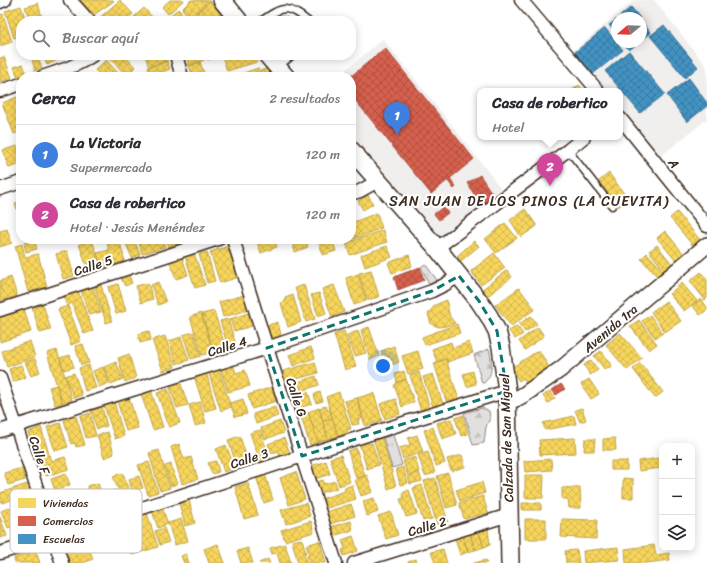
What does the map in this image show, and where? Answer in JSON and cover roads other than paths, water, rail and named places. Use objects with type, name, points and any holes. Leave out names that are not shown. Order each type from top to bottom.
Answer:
[{"type":"main road","points":[[222,0],[235,16]]},
{"type":"main road","name":"Calzada de San Miguel","points":[[356,156],[437,248],[479,301],[497,331],[501,347],[507,396],[510,563]]},
{"type":"street","points":[[0,2],[5,0]]},
{"type":"street","points":[[70,0],[84,16]]},
{"type":"street","points":[[522,0],[595,88]]},
{"type":"street","points":[[57,72],[86,60]]},
{"type":"street","points":[[177,60],[181,72]]},
{"type":"street","points":[[0,91],[16,86]]},
{"type":"street","name":"A","points":[[623,122],[707,226]]},
{"type":"street","points":[[437,248],[580,140]]},
{"type":"street","points":[[356,192],[378,181]]},
{"type":"street","points":[[0,189],[16,184]]},
{"type":"street","name":"Calle 5","points":[[0,310],[203,244]]},
{"type":"street","name":"Calle G","points":[[235,244],[336,563]]},
{"type":"street","name":"Avenida 1ra","points":[[507,396],[516,399],[561,369],[707,245]]},
{"type":"street","name":"Calle 4","points":[[0,431],[267,348],[432,290],[459,276]]},
{"type":"street","name":"Calle F","points":[[0,378],[37,489]]},
{"type":"street","name":"Calle 3","points":[[142,508],[407,422],[507,396]]},
{"type":"street","name":"Calle 2","points":[[354,563],[509,515]]},
{"type":"street","name":"Calle 3","points":[[0,553],[10,550]]},
{"type":"street","name":"Calle F","points":[[59,553],[62,563]]},
{"type":"lane","points":[[269,16],[278,10],[288,9],[302,16]]},
{"type":"lane","points":[[276,67],[286,60]]},
{"type":"lane","points":[[568,150],[612,206]]},
{"type":"place","name":"La Victoria","points":[[397,135]]},
{"type":"place","name":"Casa de robertico","points":[[550,186]]},
{"type":"district","name":"SAN JUAN DE LOS PINOS (LA CUEVITA)","points":[[529,201]]}]
